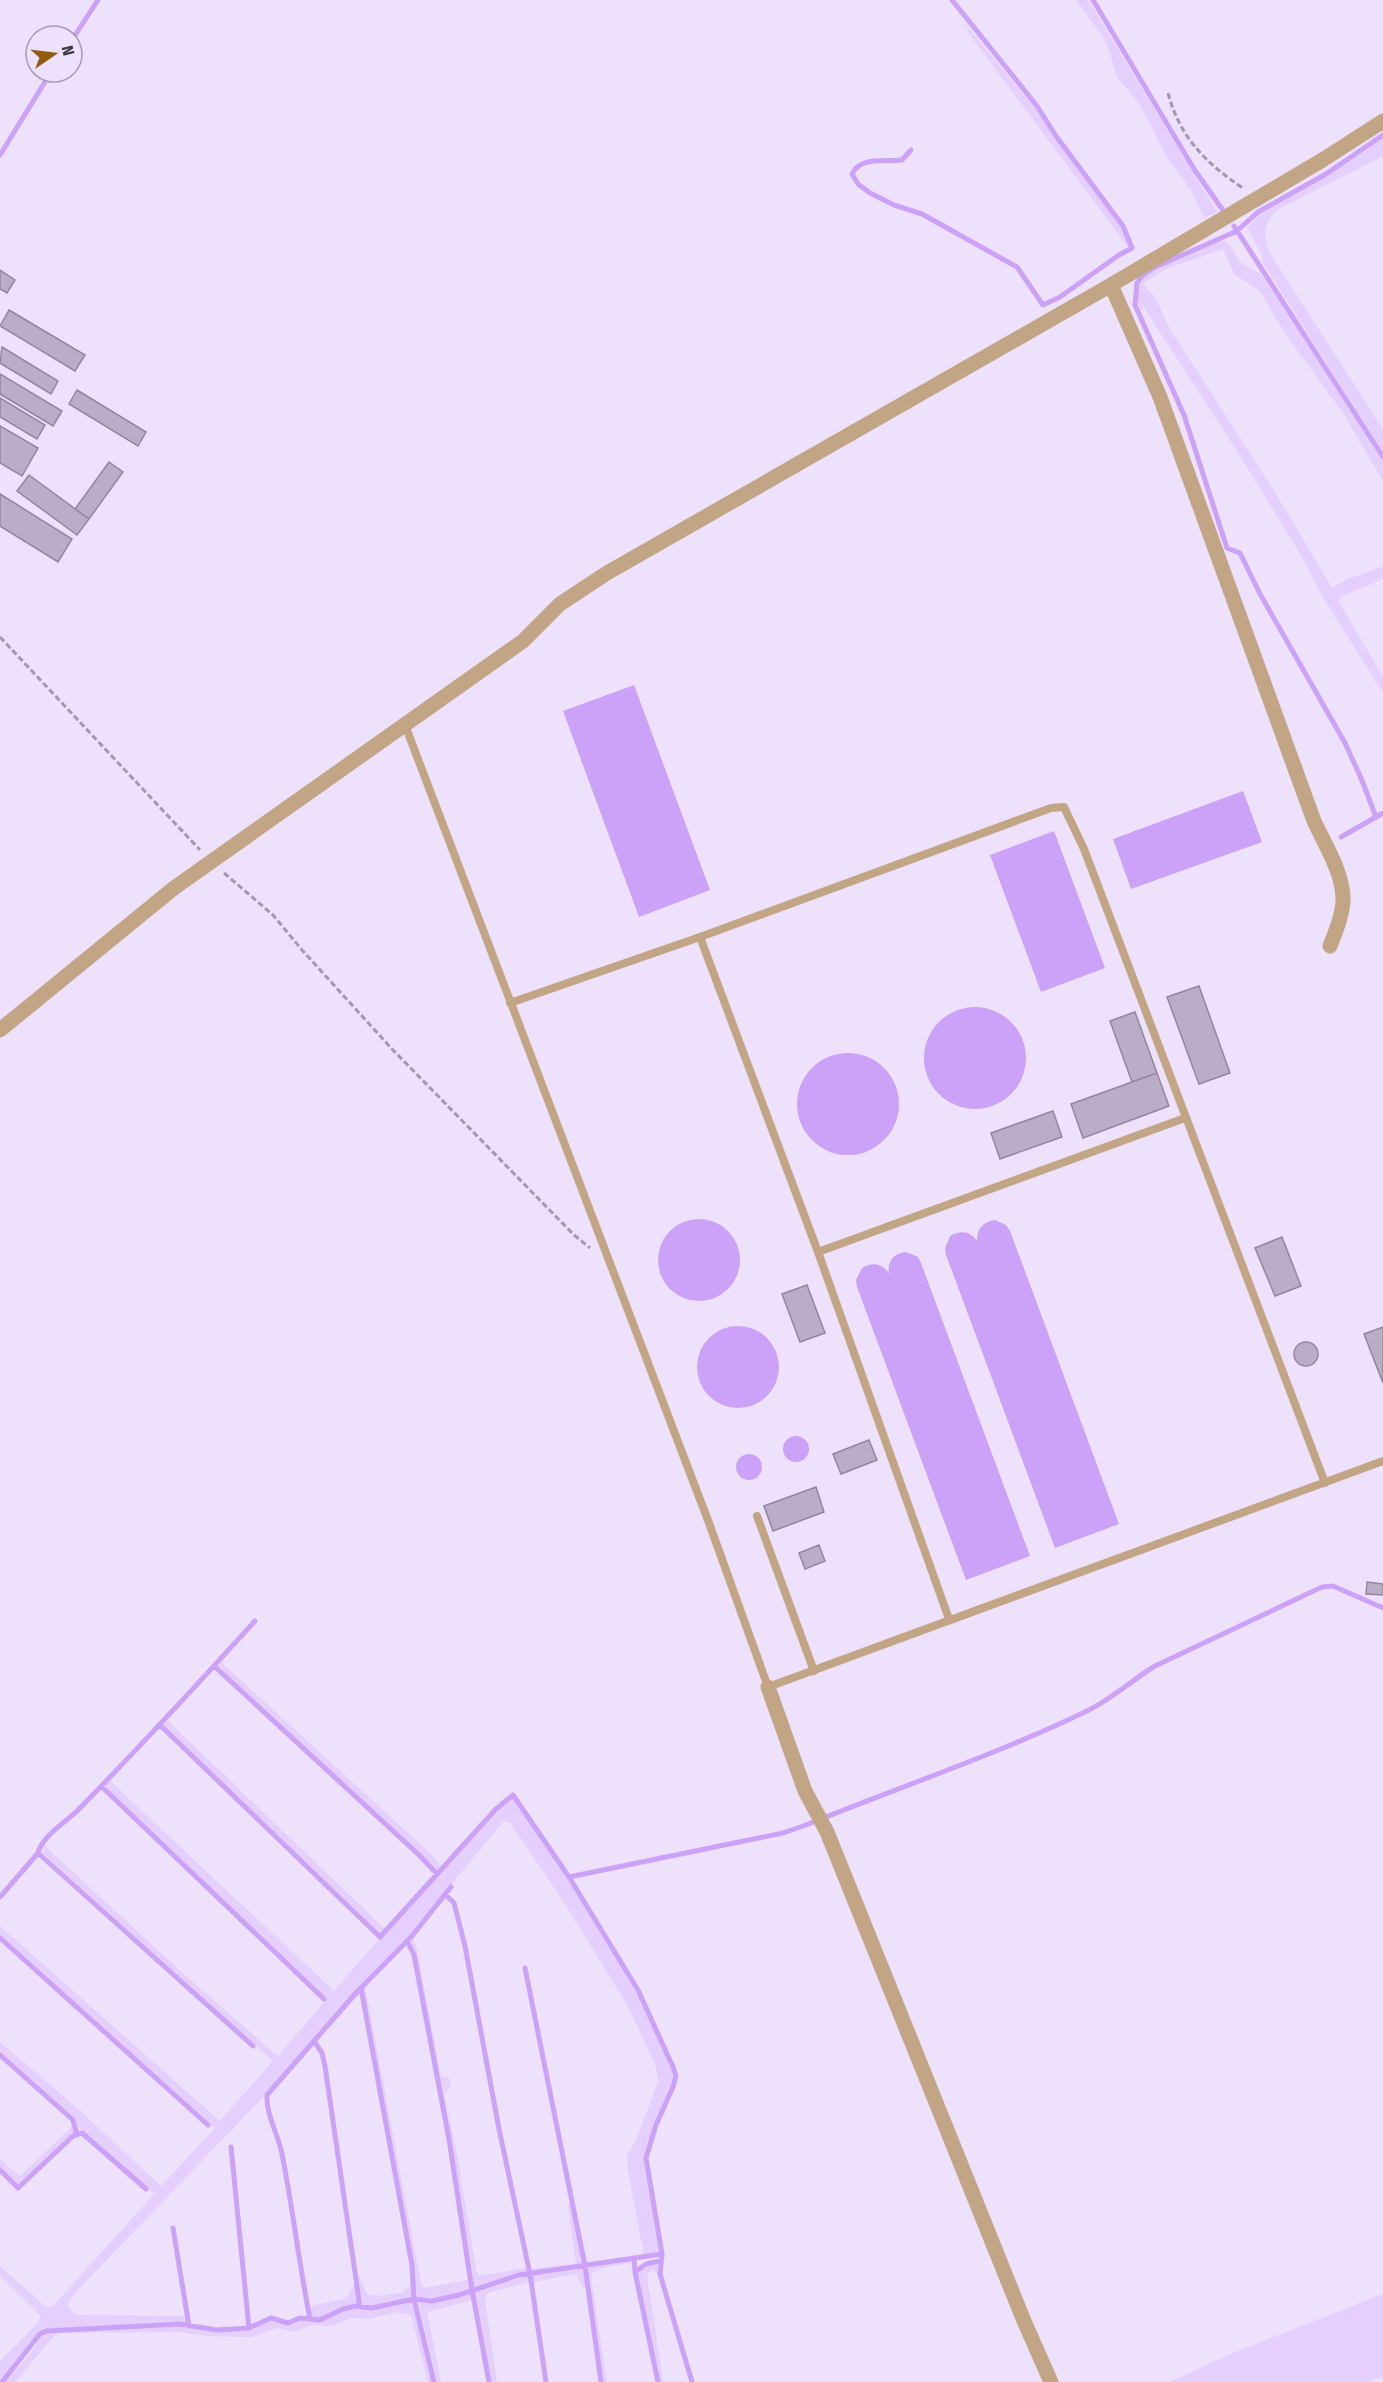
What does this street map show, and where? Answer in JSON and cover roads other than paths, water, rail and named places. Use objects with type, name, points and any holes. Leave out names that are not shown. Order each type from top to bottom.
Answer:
[{"type":"street","points":[[0,1030],[174,888],[523,641],[560,604],[608,573],[1258,199],[1383,121]]},
{"type":"street","points":[[1111,285],[1160,397],[1314,821],[1337,872],[1343,899],[1339,922],[1330,946]]},
{"type":"street","points":[[768,1687],[806,1791],[827,1832],[1020,2310],[1052,2382]]},
{"type":"lane","points":[[405,725],[709,1523],[768,1687],[1383,1461]]},
{"type":"lane","points":[[510,1003],[700,937],[1051,808],[1064,807],[1084,849],[1325,1483]]},
{"type":"lane","points":[[700,937],[819,1251],[949,1619]]},
{"type":"lane","points":[[819,1251],[1185,1118]]},
{"type":"lane","points":[[757,1516],[814,1671]]},
{"type":"waterway","points":[[82,24],[98,0]]},
{"type":"waterway","points":[[911,150],[902,160],[867,162],[861,164],[852,174],[858,184],[870,193],[894,205],[922,214],[1017,267],[1043,305],[1060,297],[1132,248],[1123,226],[1056,136],[1037,106],[952,0]]},
{"type":"waterway","points":[[1093,0],[1194,169],[1222,209]]},
{"type":"waterway","points":[[0,155],[44,84]]},
{"type":"waterway","points":[[1376,817],[1345,743],[1260,594],[1240,553],[1227,548],[1184,415],[1135,305],[1137,283],[1142,276],[1155,267],[1237,231],[1258,212],[1326,174],[1383,135]]},
{"type":"waterway","points":[[1234,226],[1383,457]]},
{"type":"waterway","points":[[1341,837],[1383,813]]},
{"type":"waterway","points":[[569,1877],[783,1833],[806,1825],[1053,1727],[1096,1706],[1155,1666],[1322,1587],[1333,1586],[1383,1608]]},
{"type":"waterway","points":[[0,1897],[38,1853],[49,1835],[78,1810],[255,1621]]},
{"type":"waterway","points":[[214,1666],[437,1874]]},
{"type":"waterway","points":[[161,1726],[380,1937],[496,1809],[513,1795],[569,1877],[638,1990],[676,2076],[656,2125],[646,2158],[662,2254],[660,2274],[692,2382]]},
{"type":"waterway","points":[[101,1786],[324,1999]]},
{"type":"waterway","points":[[38,1853],[253,2046]]},
{"type":"waterway","points":[[310,2319],[282,2154],[268,2110],[267,2095],[356,1993],[412,1936],[451,1887]]},
{"type":"waterway","points":[[445,1894],[454,1903],[465,1946],[499,2129],[530,2274],[546,2382]]},
{"type":"waterway","points":[[0,1938],[208,2125]]},
{"type":"waterway","points":[[407,1941],[414,1955],[449,2139],[472,2290],[489,2382]]},
{"type":"waterway","points":[[525,1968],[585,2266],[601,2382]]},
{"type":"waterway","points":[[361,1988],[412,2265],[414,2299],[434,2382]]},
{"type":"waterway","points":[[314,2041],[322,2053],[325,2066],[360,2307]]},
{"type":"waterway","points":[[0,2055],[73,2120],[77,2135]]},
{"type":"waterway","points":[[0,2170],[18,2188],[73,2136],[82,2133],[146,2189]]},
{"type":"waterway","points":[[231,2147],[249,2328]]},
{"type":"waterway","points":[[173,2228],[189,2326]]},
{"type":"waterway","points":[[2,2382],[40,2334],[46,2331],[180,2324],[217,2330],[249,2328],[271,2318],[288,2323],[300,2318],[320,2320],[343,2309],[356,2306],[372,2308],[414,2299],[432,2301],[459,2295],[519,2275],[662,2254]]},
{"type":"waterway","points":[[634,2258],[658,2382]]},
{"type":"waterway","points":[[635,2272],[646,2264],[660,2261]]}]
